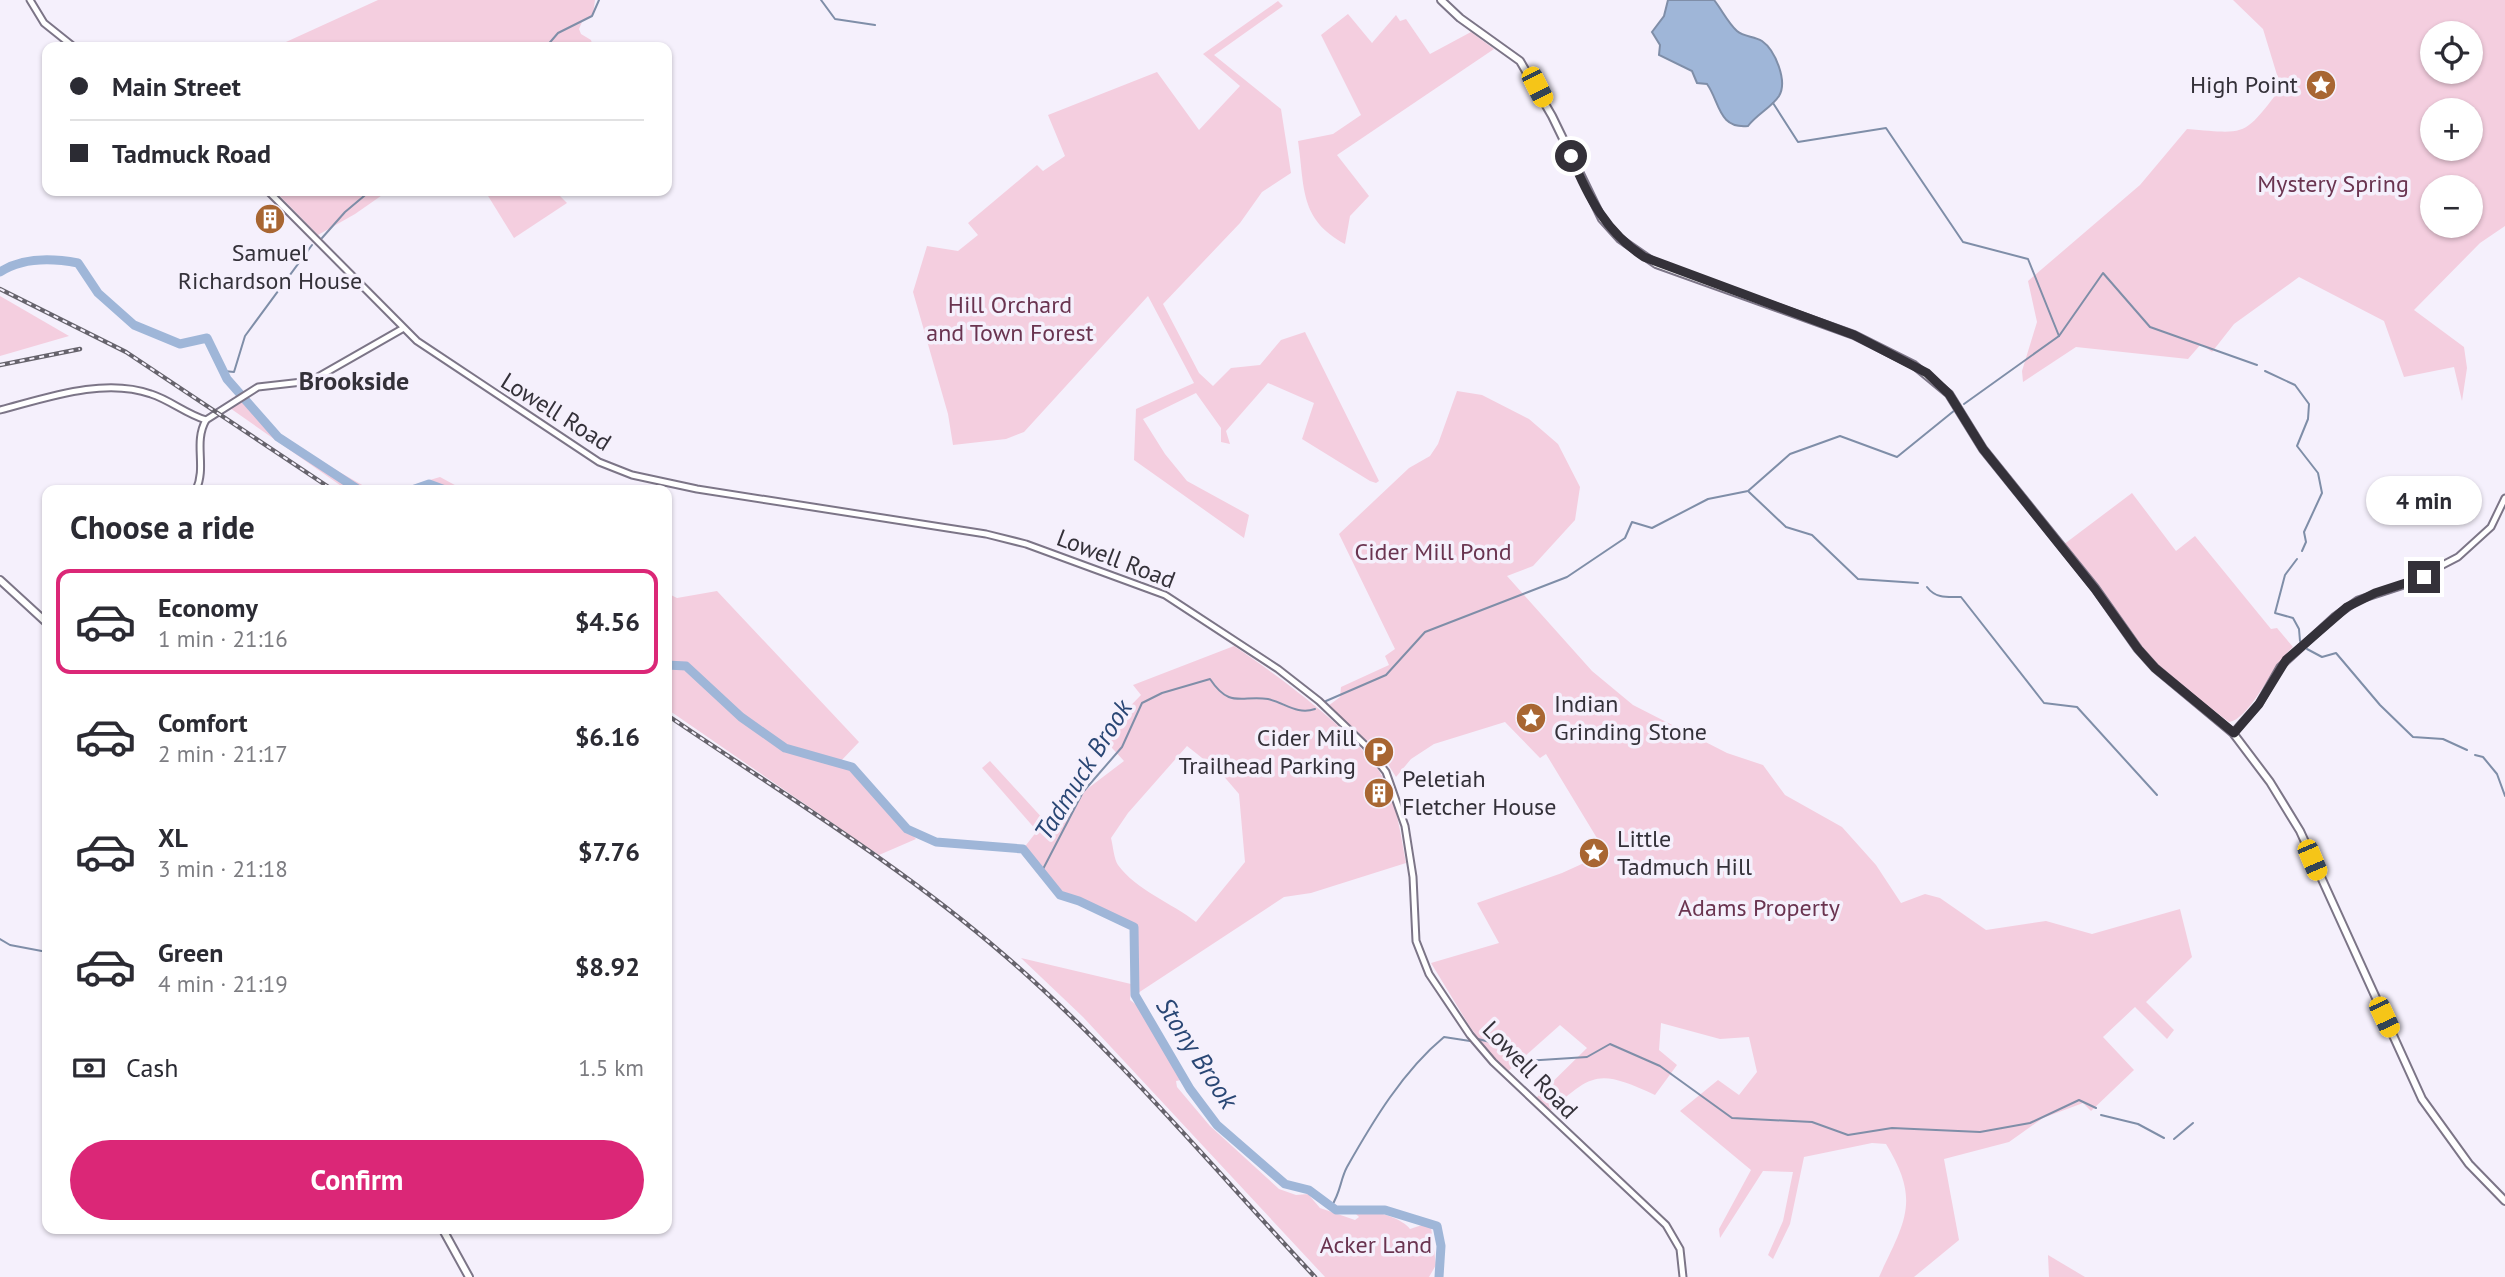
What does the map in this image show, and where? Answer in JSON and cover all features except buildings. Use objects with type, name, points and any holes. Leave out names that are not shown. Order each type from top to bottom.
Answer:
[{"type":"main road","points":[[1441,0],[1525,68],[1552,116],[1593,204],[1608,227],[1633,250],[1656,264],[1854,335],[1901,357],[1938,383],[1962,412],[1983,449],[2095,589],[2138,649],[2155,668],[2234,733],[2270,782],[2300,831],[2422,1099],[2469,1164],[2505,1201]]},
{"type":"main road","points":[[0,580],[42,618]]},
{"type":"main road","points":[[445,1234],[469,1277]]},
{"type":"street","points":[[30,0],[44,23],[68,42]]},
{"type":"street","name":"Lowell Road","points":[[273,196],[402,329],[566,443],[620,471],[697,489],[986,534],[1026,544],[1165,595],[1278,668],[1319,701],[1371,752],[1386,772],[1405,826],[1416,941],[1424,965],[1451,1007],[1493,1062],[1666,1225],[1680,1249],[1683,1277]]},
{"type":"street","points":[[197,485],[202,474],[198,436],[206,420],[239,397],[268,384],[311,381],[402,329]]},
{"type":"street","points":[[0,410],[63,394],[121,388],[153,394],[206,420]]},
{"type":"street","points":[[2234,733],[2259,704],[2280,667],[2334,617],[2358,600],[2404,585],[2458,557],[2491,527],[2505,498]]},
{"type":"green space","points":[[378,0],[595,0],[593,15],[582,22],[579,29],[592,42],[286,42]]},
{"type":"green space","name":"Mystery Spring","points":[[2233,0],[2505,0],[2505,226],[2480,243],[2414,310],[2464,347],[2467,368],[2462,401],[2454,367],[2404,377],[2384,321],[2299,277],[2234,324],[2212,352],[2201,344],[2188,359],[2076,347],[2023,382],[2022,371],[2037,322],[2028,281],[2140,185],[2187,129],[2222,132],[2243,129],[2259,116],[2281,88],[2263,29]]},
{"type":"green space","name":"Hill Orchard and Town Forest","points":[[1278,1],[1283,6],[1214,55],[1281,109],[1291,173],[1262,192],[1240,223],[1163,304],[1199,373],[1213,386],[1231,368],[1260,365],[1281,340],[1305,332],[1379,481],[1370,481],[1302,439],[1314,403],[1268,383],[1226,431],[1230,444],[1221,442],[1221,428],[1196,393],[1143,419],[1165,454],[1187,481],[1249,515],[1244,538],[1134,460],[1136,409],[1194,383],[1148,296],[1024,432],[1006,439],[953,445],[948,414],[913,292],[927,246],[958,251],[978,235],[968,223],[1037,165],[1043,171],[1065,156],[1048,115],[1157,72],[1199,130],[1240,86],[1203,54]]},
{"type":"green space","points":[[1348,14],[1372,43],[1396,15],[1400,21],[1406,19],[1430,54],[1471,32],[1494,49],[1337,155],[1369,196],[1350,216],[1345,244],[1319,224],[1312,213],[1304,188],[1298,141],[1333,134],[1361,115],[1321,35]]},
{"type":"green space","points":[[280,196],[381,196],[355,214],[318,235]]},
{"type":"green space","points":[[488,196],[560,196],[567,203],[514,238]]},
{"type":"green space","points":[[0,296],[69,336],[0,356]]},
{"type":"green space","points":[[1457,391],[1482,395],[1529,419],[1558,444],[1580,487],[1575,520],[1533,566],[1507,576],[1592,671],[1633,705],[1727,753],[1763,765],[1785,795],[1842,827],[1876,865],[1901,903],[1925,894],[1940,898],[1986,930],[2046,921],[2092,934],[2180,909],[2192,957],[2146,1002],[2174,1030],[2167,1039],[2135,1007],[2103,1037],[2134,1070],[2091,1111],[2083,1103],[2043,1118],[2009,1142],[1944,1159],[1959,1240],[1914,1277],[1879,1277],[1902,1225],[1906,1196],[1897,1164],[1886,1144],[1872,1143],[1804,1157],[1790,1224],[1773,1259],[1768,1255],[1783,1221],[1793,1172],[1763,1171],[1720,1238],[1719,1229],[1751,1170],[1680,1111],[1718,1080],[1739,1095],[1757,1072],[1749,1037],[1720,1039],[1661,1023],[1659,1050],[1677,1065],[1655,1095],[1621,1081],[1597,1079],[1575,1090],[1547,1114],[1533,1101],[1587,1048],[1560,1025],[1505,1074],[1470,1027],[1431,963],[1499,943],[1477,903],[1562,873],[1606,853],[1546,754],[1540,758],[1505,722],[1434,744],[1411,759],[1396,777],[1381,753],[1328,706],[1340,697],[1341,687],[1389,665],[1385,656],[1395,649],[1339,534],[1409,468],[1430,456],[1438,444]]},
{"type":"green space","points":[[239,397],[278,437],[362,485],[340,485],[227,406]]},
{"type":"green space","points":[[440,477],[455,485],[413,485]]},
{"type":"green space","points":[[2132,493],[2176,551],[2195,536],[2271,629],[2277,628],[2293,647],[2237,719],[2229,722],[2164,673],[2146,654],[2063,545]]},
{"type":"green space","points":[[717,591],[859,742],[839,763],[852,767],[916,839],[879,855],[672,712],[672,596],[677,598]]},
{"type":"green space","points":[[1234,646],[1317,708],[1374,763],[1393,800],[1406,863],[1311,893],[1284,897],[1135,995],[1134,927],[1060,895],[1023,849],[1037,831],[982,768],[990,761],[1045,821],[1124,761],[1101,736],[1141,695],[1133,685]],"holes":[[[1187,746],[1221,773],[1239,794],[1245,862],[1196,922],[1134,882],[1117,862],[1111,838],[1128,813]]]},
{"type":"green space","name":"Acker Land","points":[[1021,958],[1131,984],[1130,1000],[1138,1006],[1180,1075],[1181,1080],[1176,1081],[1177,1087],[1210,1126],[1279,1189],[1296,1195],[1308,1194],[1320,1208],[1355,1220],[1359,1217],[1354,1212],[1368,1211],[1392,1217],[1410,1229],[1422,1225],[1431,1227],[1436,1265],[1429,1277],[1325,1277],[1083,1017]]},
{"type":"green space","points":[[2048,1255],[2085,1277],[2049,1277]]},
{"type":"water","points":[[1668,0],[1714,0],[1737,31],[1762,41],[1771,51],[1779,66],[1781,90],[1776,100],[1748,126],[1738,126],[1725,119],[1707,84],[1697,83],[1692,71],[1659,55],[1660,45],[1652,32],[1664,16]]},
{"type":"waterway","points":[[550,42],[558,33],[592,16],[599,0]]},
{"type":"waterway","points":[[821,0],[835,19],[875,25]]},
{"type":"waterway","points":[[1773,103],[1798,142],[1886,128],[1963,242],[2028,259],[2059,336]]},
{"type":"waterway","points":[[322,238],[345,212],[364,196]]},
{"type":"waterway","points":[[224,371],[234,372],[245,336],[312,245]]},
{"type":"waterway","name":"Stony Brook","points":[[0,272],[28,261],[58,260],[78,263],[98,293],[134,325],[180,344],[207,338],[227,379],[278,437],[351,485]]},
{"type":"waterway","name":"Tadmuck Brook","points":[[1964,404],[2059,336],[2103,273],[2150,327],[2257,365]]},
{"type":"waterway","name":"Tadmuck Brook","points":[[2265,371],[2295,385],[2309,404],[2308,419],[2297,446],[2318,473],[2322,493],[2304,532],[2306,542],[2302,551]]},
{"type":"waterway","name":"Tadmuck Brook","points":[[1326,701],[1386,675],[1425,632],[1567,577],[1625,538],[1632,522],[1652,528],[1708,499],[1748,491],[1790,454],[1840,436],[1897,457],[1955,410]]},
{"type":"waterway","name":"Stony Brook","points":[[426,485],[432,485]]},
{"type":"waterway","points":[[1749,492],[1786,527],[1812,535],[1858,579],[1918,583]]},
{"type":"waterway","name":"Tadmuck Brook","points":[[2297,559],[2285,575],[2275,613],[2293,618],[2299,629],[2300,641]]},
{"type":"waterway","points":[[1927,587],[1938,595],[1961,597],[2044,703],[2077,707],[2157,795]]},
{"type":"waterway","name":"Tadmuck Brook","points":[[2307,649],[2322,657],[2336,653],[2380,705],[2413,737],[2443,739],[2467,750]]},
{"type":"waterway","name":"Stony Brook","points":[[672,665],[686,666],[741,717],[785,748],[852,767],[907,829],[936,842],[1023,849],[1060,895],[1134,927],[1135,995],[1190,1089],[1217,1125],[1285,1184],[1309,1190],[1336,1210],[1385,1210],[1437,1226],[1441,1246],[1439,1277]]},
{"type":"waterway","name":"Tadmuck Brook","points":[[1042,871],[1083,792],[1122,747],[1142,703],[1162,693],[1210,679],[1224,694],[1236,699],[1268,699],[1297,710],[1315,709]]},
{"type":"waterway","name":"Tadmuck Brook","points":[[2475,755],[2483,757],[2497,774],[2505,796]]},
{"type":"waterway","points":[[0,939],[10,945],[42,951]]},
{"type":"waterway","points":[[1331,1207],[1347,1167],[1367,1132],[1415,1065],[1444,1037],[1470,1041]]},
{"type":"waterway","points":[[1478,1039],[1490,1042],[1525,1061],[1587,1057],[1610,1044],[1660,1066],[1732,1118],[1812,1122],[1848,1135],[1892,1128],[1980,1132],[2030,1123],[2079,1100],[2096,1108]]},
{"type":"waterway","points":[[2101,1115],[2138,1124],[2164,1138]]},
{"type":"waterway","points":[[2174,1139],[2193,1123]]},
{"type":"railway","points":[[0,289],[126,352],[326,485]]},
{"type":"railway","points":[[0,365],[80,349]]},
{"type":"railway","points":[[672,718],[881,859],[1003,954],[1045,991],[1124,1070],[1315,1277]]},
{"type":"place","name":"High Point","points":[[2321,85]]},
{"type":"place","name":"Samuel Richardson House","points":[[270,219]]},
{"type":"place","name":"Indian Grinding Stone","points":[[1531,718]]},
{"type":"place","name":"Cider Mill Trailhead Parking","points":[[1379,752]]},
{"type":"place","name":"Peletiah Fletcher House","points":[[1379,793]]},
{"type":"place","name":"Little Tadmuch Hill","points":[[1594,853]]},
{"type":"district","name":"Brookside","points":[[354,381]]},
{"type":"route","points":[[1571,156],[1602,219],[1620,239],[1644,257],[1670,270],[1854,335],[1901,357],[1927,373],[1949,394],[1983,449],[2055,543],[2095,589],[2138,649],[2155,668],[2234,733],[2259,704],[2286,660],[2347,607],[2375,593],[2424,577]]},
{"type":"park label","name":"Cider Mill Pond","points":[[1433,552]]},
{"type":"park label","name":"Adams Property","points":[[1759,908]]}]
